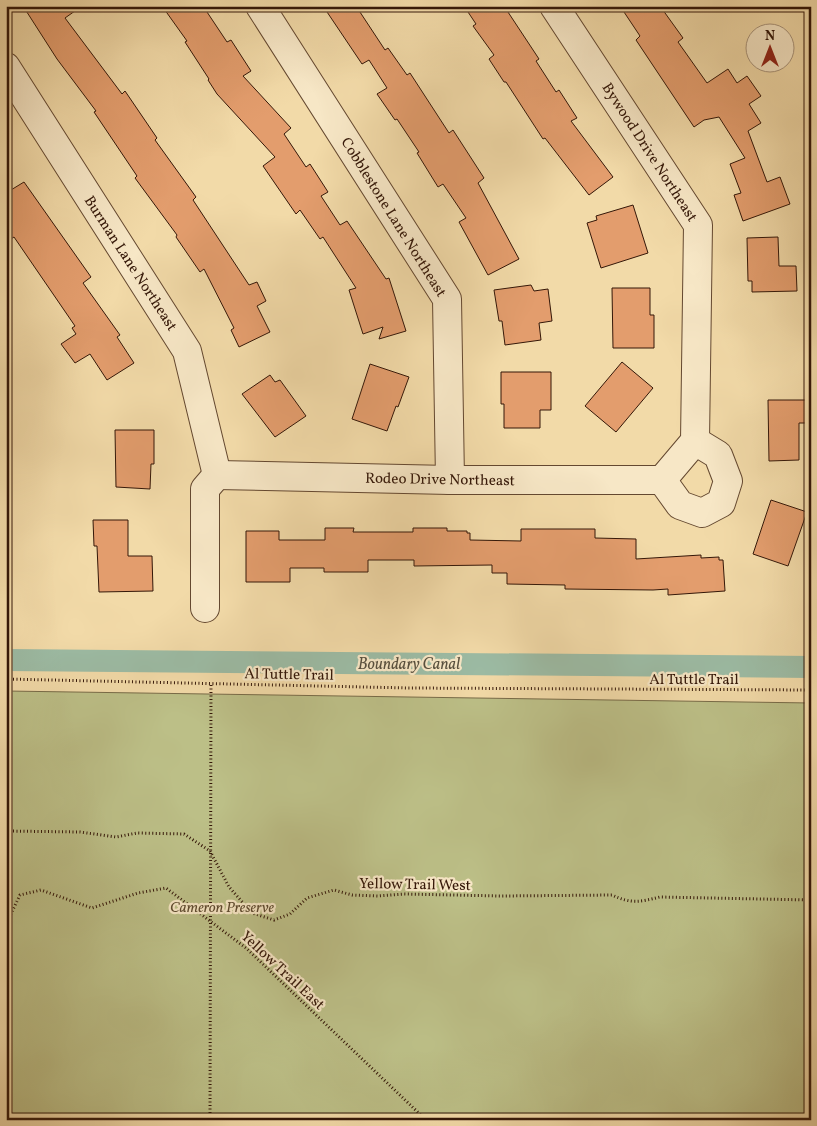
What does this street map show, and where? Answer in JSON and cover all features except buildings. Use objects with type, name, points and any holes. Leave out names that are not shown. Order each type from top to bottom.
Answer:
[{"type":"street","name":"Cobblestone Lane Northeast","points":[[260,6],[447,299],[450,480]]},
{"type":"street","name":"Bywood Drive Northeast","points":[[554,6],[698,225],[695,441]]},
{"type":"street","name":"Burman Lane Northeast","points":[[6,67],[188,351],[217,475]]},
{"type":"street","points":[[695,441],[718,455],[728,481],[721,503],[702,513],[680,505],[662,480],[695,441]]},
{"type":"street","name":"Rodeo Drive Northeast","points":[[217,475],[450,480],[662,480]]},
{"type":"street","points":[[205,608],[205,488],[217,475]]},
{"type":"path","name":"Al Tuttle Trail","points":[[6,679],[409,688],[811,690]]},
{"type":"path","points":[[210,1120],[211,684]]},
{"type":"path","name":"Yellow Trail West","points":[[6,831],[80,832],[116,837],[137,833],[184,834],[210,851],[229,887],[252,913],[274,920],[290,914],[307,898],[334,890],[352,895],[378,896],[404,894],[500,896],[612,895],[626,901],[642,902],[660,897],[811,900]]},
{"type":"path","name":"Yellow Trail East","points":[[6,924],[20,895],[41,890],[92,908],[138,892],[166,888],[246,948],[426,1120]]},
{"type":"green space","name":"Cameron Preserve","points":[[6,691],[811,703],[811,1120],[6,1120]]},
{"type":"waterway","name":"Boundary Canal","points":[[6,660],[811,667]]}]
